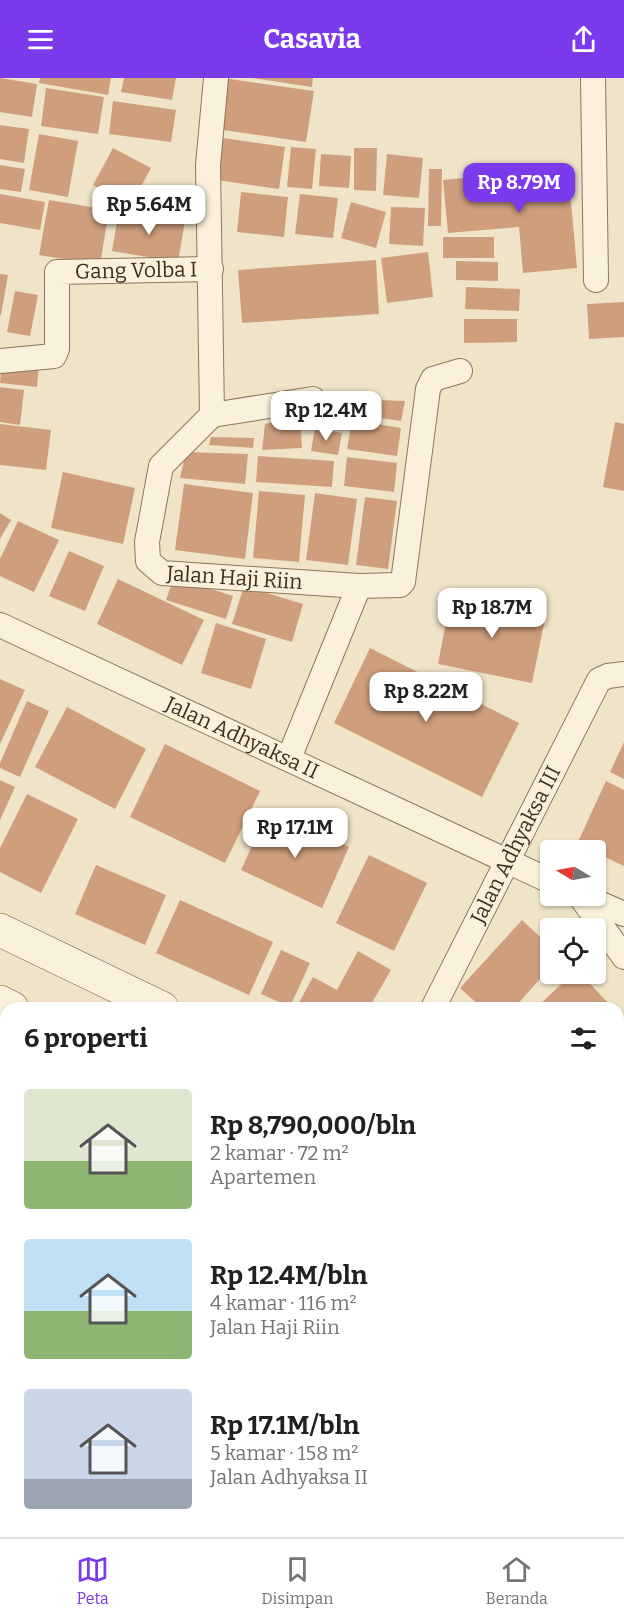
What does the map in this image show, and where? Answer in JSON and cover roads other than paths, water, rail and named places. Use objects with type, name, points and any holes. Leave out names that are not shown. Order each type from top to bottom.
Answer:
[{"type":"main road","points":[[0,930],[150,1002]]},
{"type":"street","points":[[216,78],[208,165],[212,415],[313,399]]},
{"type":"street","points":[[593,78],[596,280]]},
{"type":"street","name":"Gang Volba I","points":[[0,360],[54,357],[57,349],[57,272],[211,269]]},
{"type":"street","points":[[289,758],[359,586],[395,586],[403,582],[428,389],[434,379],[460,371]]},
{"type":"street","name":"Jalan Haji Riin","points":[[212,415],[161,466],[147,542],[148,561],[162,573],[359,586]]},
{"type":"street","name":"Jalan Adhyaksa II","points":[[0,625],[540,877]]},
{"type":"street","name":"Jalan Adhyaksa III","points":[[436,1002],[599,680],[624,674]]},
{"type":"street","points":[[588,906],[624,957]]},
{"type":"street","points":[[605,906],[624,914]]}]
